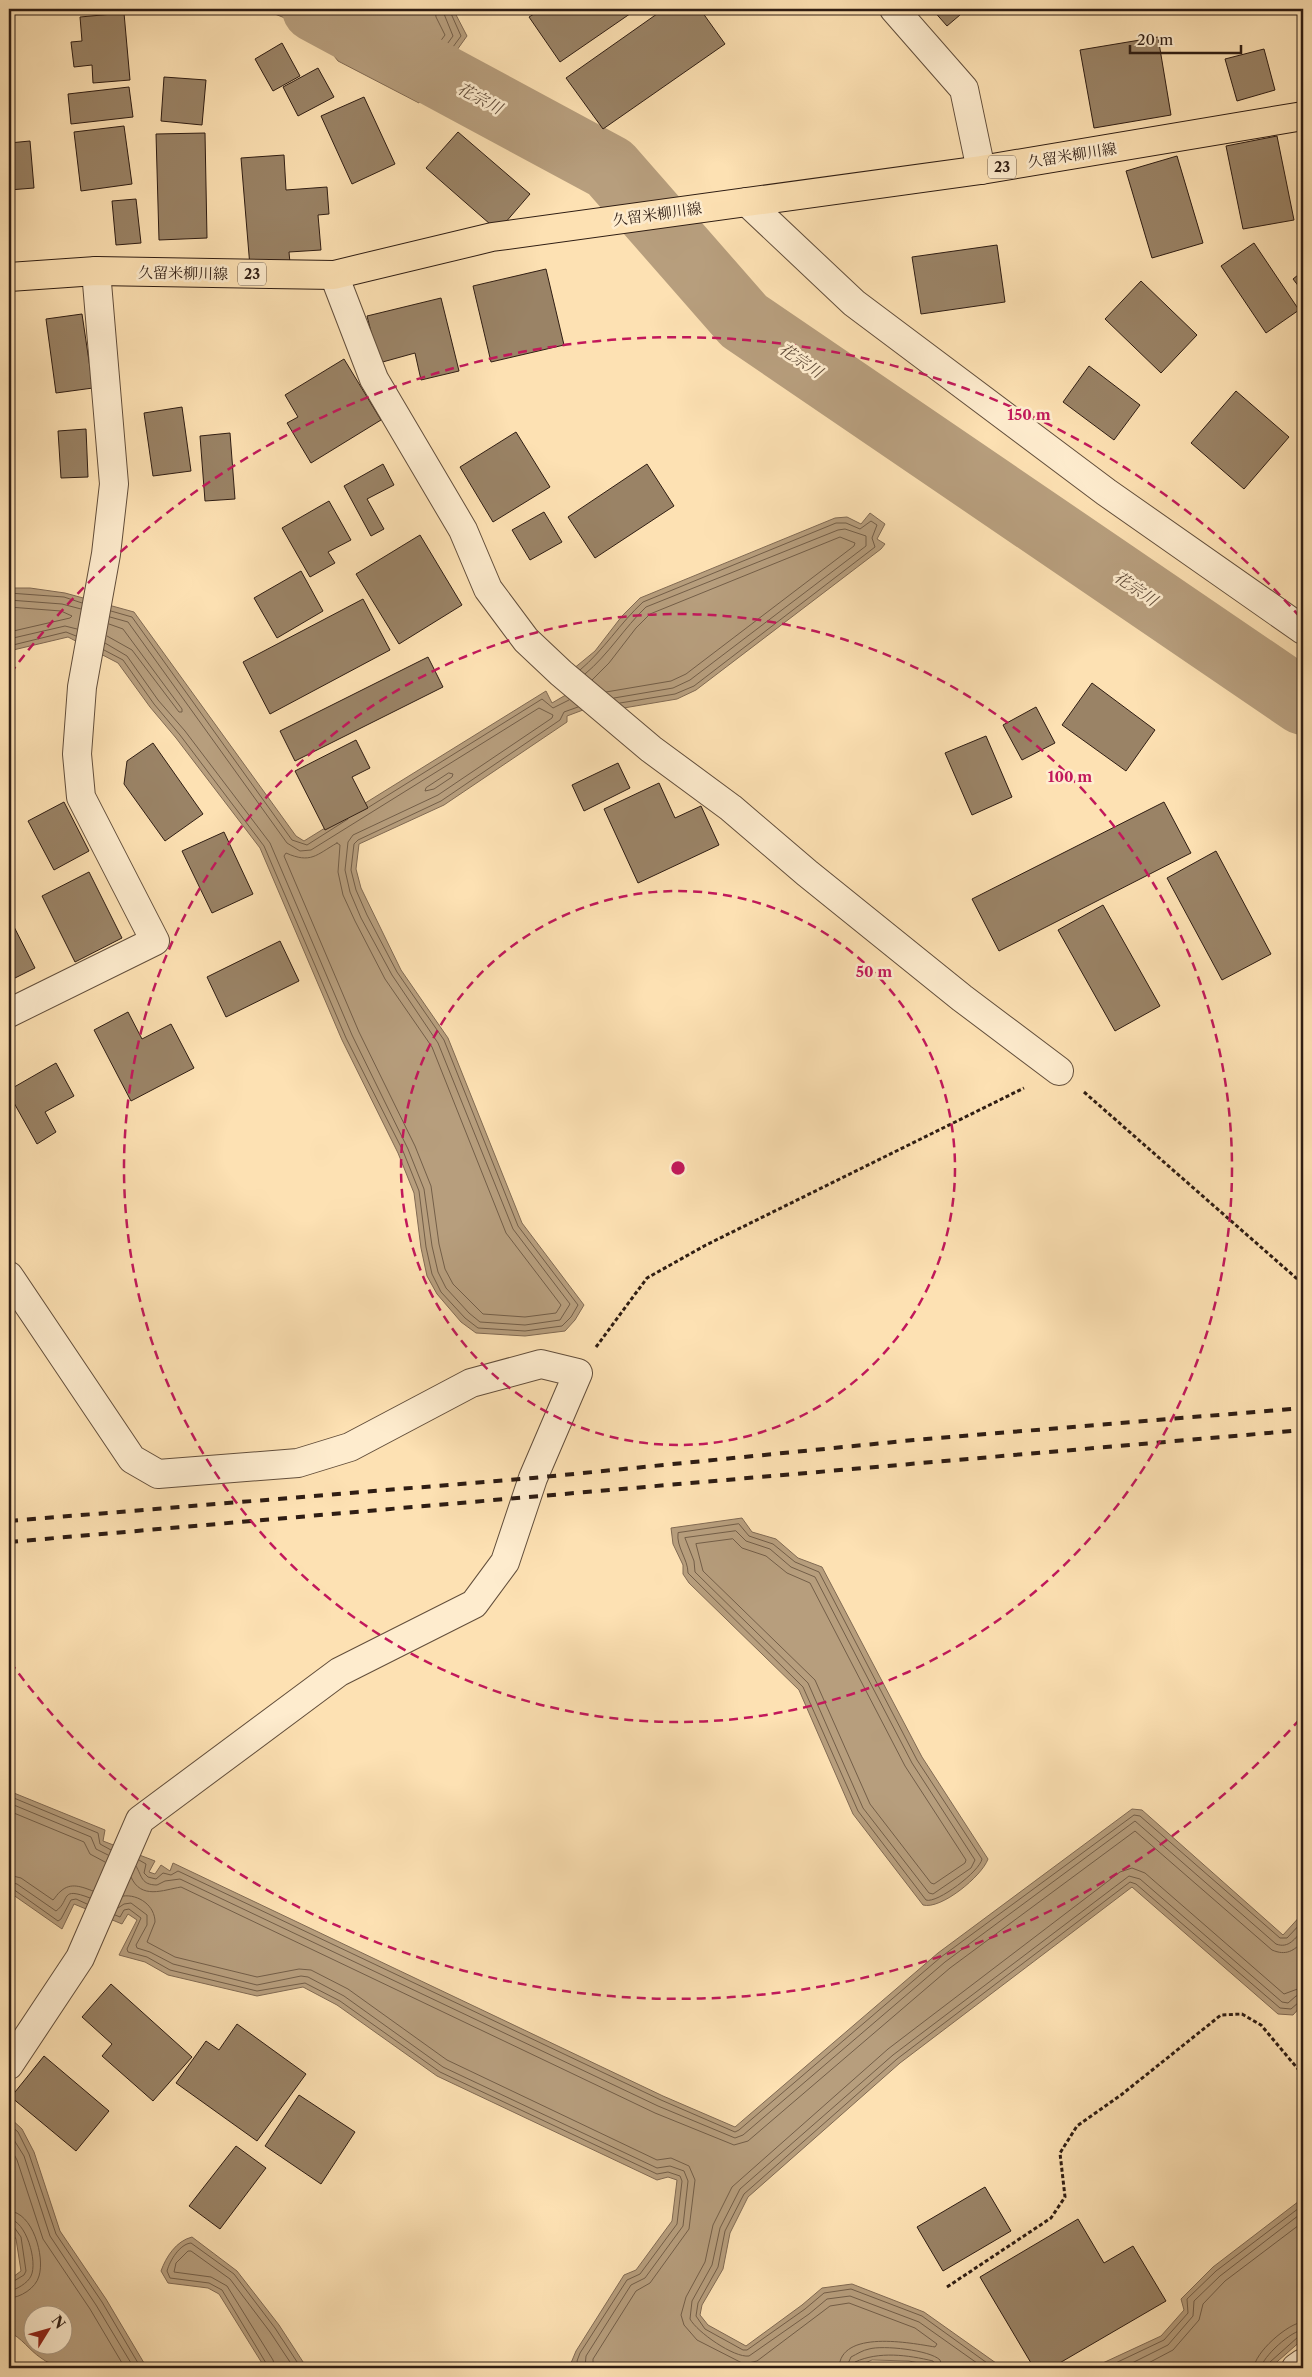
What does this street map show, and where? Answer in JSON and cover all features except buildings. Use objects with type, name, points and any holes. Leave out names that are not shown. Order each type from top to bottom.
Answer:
[{"type":"main road","name":"久留米柳川線","points":[[9,277],[96,272],[334,275],[492,237],[981,170],[1303,116]]},
{"type":"street","points":[[894,9],[964,89],[981,170]]},
{"type":"street","points":[[746,202],[854,303],[1106,492],[1303,630]]},
{"type":"street","points":[[9,1012],[155,941],[81,797],[77,754],[82,687],[106,554],[114,484],[96,272]]},
{"type":"street","points":[[334,275],[374,379],[463,530],[488,589],[526,640],[561,673],[651,749],[731,808],[807,873],[962,998],[1059,1071]]},
{"type":"street","points":[[9,1276],[132,1459],[158,1474],[298,1463],[350,1447],[471,1383],[541,1364],[578,1373],[532,1478],[505,1562],[474,1604],[339,1672],[140,1820],[80,1958],[9,2065]]},
{"type":"street","points":[[1296,2368],[1303,2362]]},
{"type":"path","points":[[578,1373],[647,1278],[706,1245],[1059,1071],[1303,1284]]},
{"type":"path","points":[[947,2287],[1051,2218],[1066,2197],[1060,2153],[1077,2126],[1121,2095],[1221,2015],[1242,2014],[1261,2026],[1303,2075]]},
{"type":"water","points":[[262,9],[453,9],[467,36],[419,103],[338,61],[313,29]]},
{"type":"water","points":[[870,513],[885,524],[877,539],[885,544],[881,549],[696,690],[677,699],[594,713],[583,710],[567,716],[567,722],[444,805],[359,844],[356,869],[361,888],[401,970],[448,1038],[522,1223],[584,1305],[575,1320],[565,1331],[525,1336],[476,1333],[461,1322],[437,1294],[427,1276],[421,1248],[414,1193],[398,1153],[342,1040],[260,848],[118,663],[68,637],[9,651],[9,588],[30,588],[65,593],[134,612],[296,836],[304,841],[546,691],[552,703],[576,689],[567,674],[595,651],[622,616],[640,598],[835,518],[847,517],[861,524]]},
{"type":"water","points":[[742,1518],[752,1532],[776,1539],[798,1558],[822,1567],[922,1757],[988,1859],[970,1882],[950,1897],[931,1905],[923,1905],[853,1814],[799,1690],[689,1583],[683,1574],[683,1565],[673,1544],[671,1528]]},
{"type":"water","points":[[9,1791],[105,1830],[103,1841],[155,1861],[149,1872],[155,1874],[161,1865],[170,1871],[173,1863],[663,2096],[735,2127],[938,1953],[1132,1809],[1142,1810],[1283,1935],[1303,1913],[1303,2004],[1293,2015],[1278,2014],[1132,1887],[900,2063],[748,2197],[730,2233],[723,2269],[702,2305],[700,2315],[708,2325],[746,2346],[822,2288],[852,2284],[924,2312],[1003,2368],[942,2368],[909,2361],[872,2360],[853,2368],[575,2368],[571,2363],[576,2351],[624,2275],[636,2270],[672,2221],[677,2180],[668,2177],[657,2180],[437,2076],[337,2005],[303,1987],[257,1996],[168,1975],[145,1962],[119,1955],[137,1920],[128,1914],[122,1924],[74,1904],[62,1929],[9,1892]]},
{"type":"water","points":[[9,2117],[22,2129],[34,2152],[60,2231],[106,2299],[147,2368],[77,2369],[51,2364],[41,2358],[36,2354],[72,2354],[72,2304],[22,2304],[22,2341],[9,2332],[9,2280],[21,2271],[16,2239],[9,2228]]},
{"type":"water","points":[[1303,2198],[1303,2339],[1270,2368],[1092,2368],[1161,2336],[1184,2310],[1181,2299],[1213,2267]]},
{"type":"water","points":[[192,2237],[237,2271],[279,2325],[307,2368],[265,2368],[219,2294],[208,2288],[168,2283],[161,2271],[166,2260],[176,2246]]},
{"type":"waterway","name":"花宗川","points":[[315,9],[610,168],[744,321],[1303,702]]},
{"type":"railway","points":[[9,1521],[533,1478],[914,1440],[1303,1408]]},
{"type":"railway","points":[[9,1542],[1303,1430]]}]
